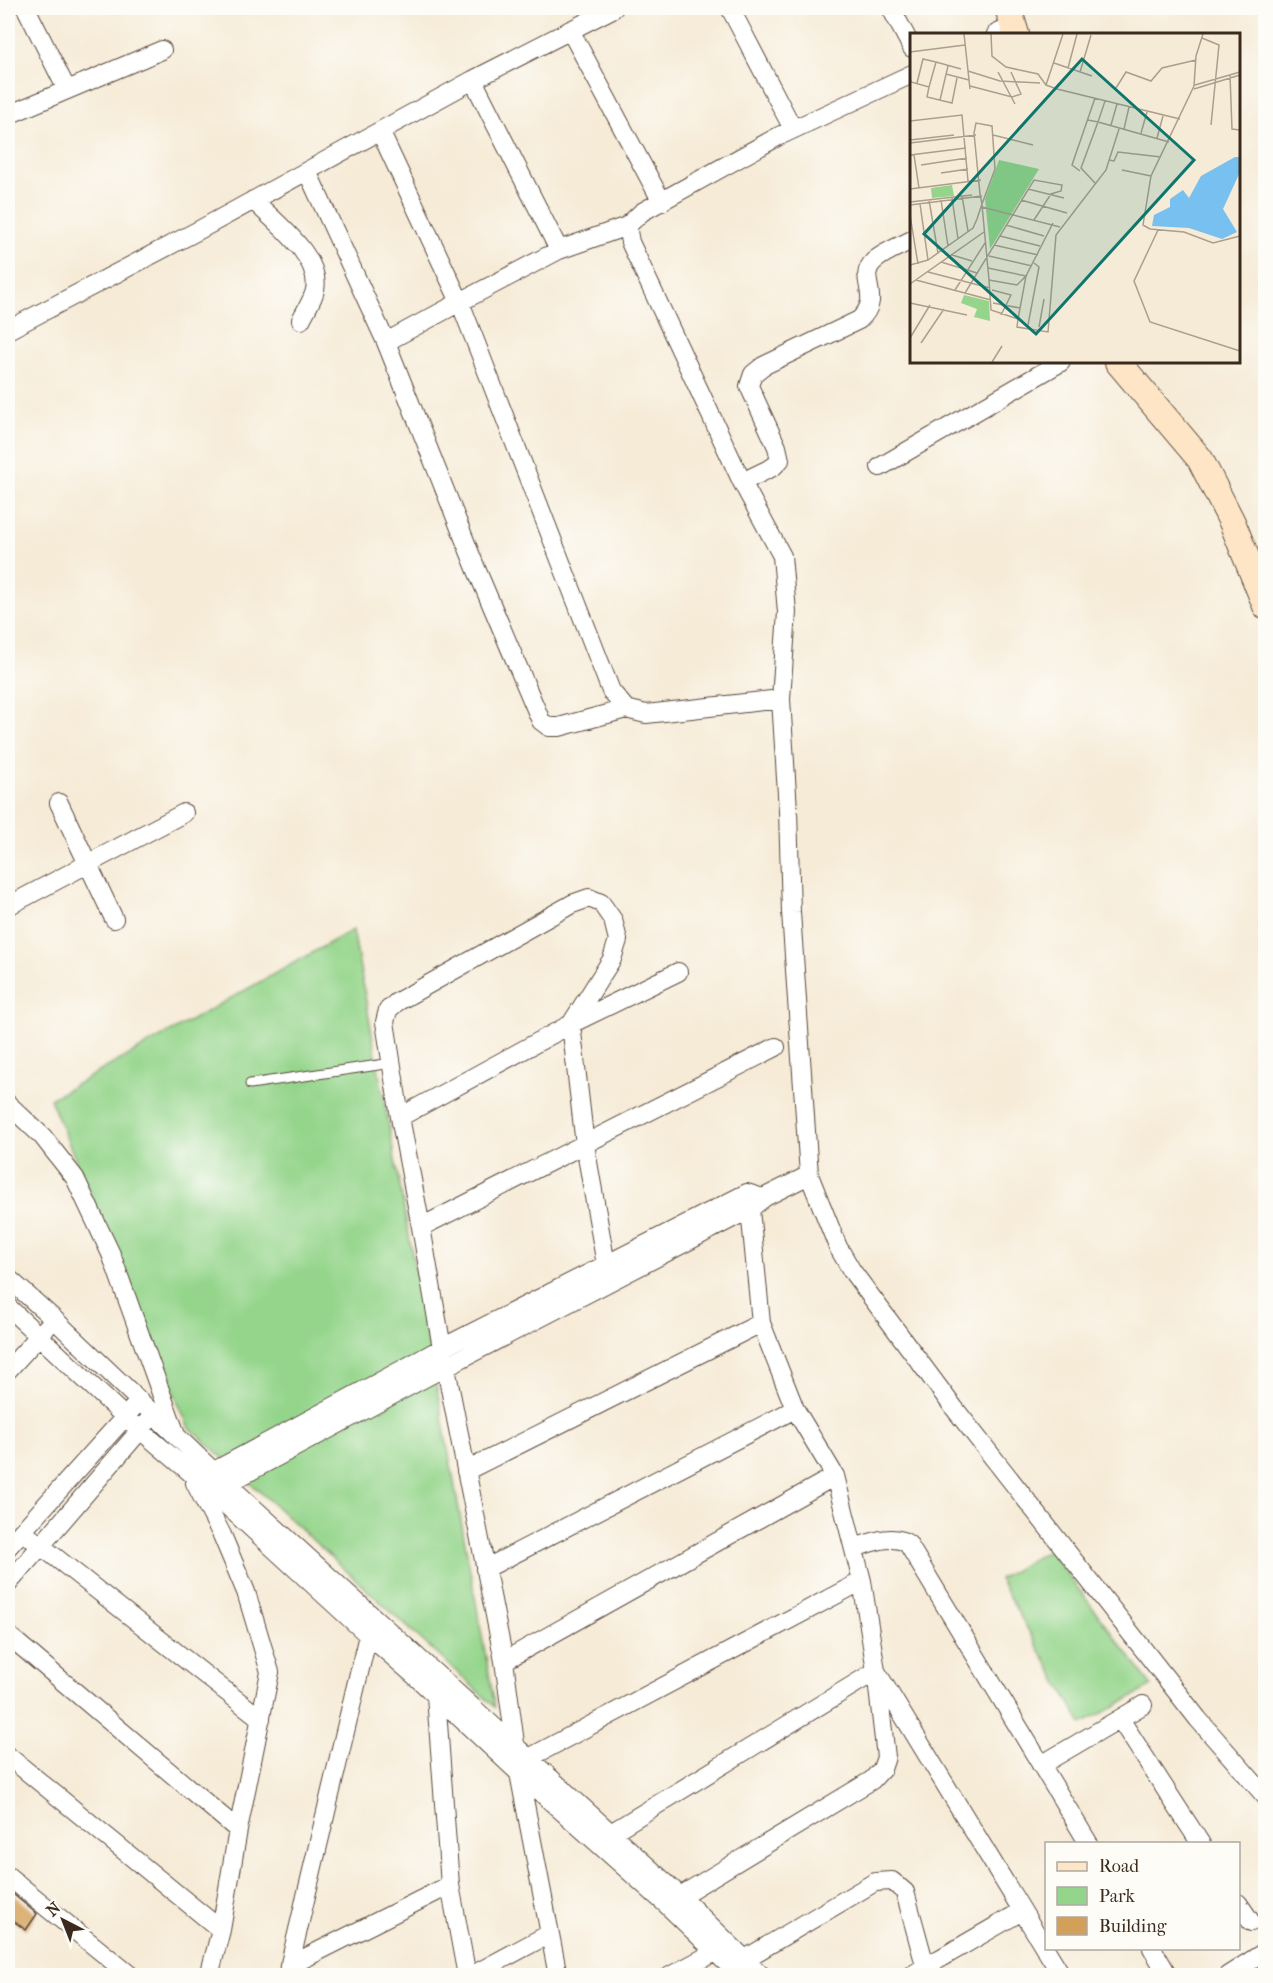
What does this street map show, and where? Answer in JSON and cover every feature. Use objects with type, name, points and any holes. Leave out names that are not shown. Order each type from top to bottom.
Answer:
[{"type":"street","points":[[26,8],[67,90]]},
{"type":"street","points":[[8,330],[254,200],[473,80],[615,8]]},
{"type":"street","points":[[730,8],[793,129]]},
{"type":"street","points":[[891,8],[910,44]]},
{"type":"street","points":[[570,30],[662,202]]},
{"type":"street","points":[[8,115],[162,50]]},
{"type":"street","points":[[386,342],[559,250],[627,226],[642,212],[793,129],[910,75]]},
{"type":"street","points":[[473,80],[559,250]]},
{"type":"street","points":[[380,131],[460,302],[611,691],[626,709]]},
{"type":"street","points":[[307,171],[386,342],[475,566],[541,720],[549,727],[559,727],[626,709],[646,714],[781,699]]},
{"type":"street","points":[[254,200],[305,252],[315,270],[315,290],[301,320]]},
{"type":"street","points":[[627,226],[630,242],[742,482],[782,556],[787,620],[781,699],[791,912],[809,1175],[838,1246],[852,1271],[951,1404],[1198,1719],[1266,1797]]},
{"type":"street","points":[[742,482],[773,467],[780,460],[777,447],[749,386],[753,374],[763,366],[859,320],[868,312],[872,297],[867,282],[868,270],[874,261],[910,241]]},
{"type":"street","points":[[880,467],[1059,363]]},
{"type":"street","points":[[1119,363],[1200,459],[1232,522],[1266,606]]},
{"type":"street","points":[[59,803],[114,919]]},
{"type":"street","points":[[8,906],[184,813]]},
{"type":"street","points":[[558,1976],[549,1935],[504,1660],[445,1366],[385,1022],[388,1010],[397,1002],[572,904],[589,898],[601,903],[613,920],[618,940],[612,959],[571,1024],[585,1144],[607,1274]]},
{"type":"street","points":[[400,1117],[571,1024],[678,972]]},
{"type":"street","points":[[421,1227],[776,1047]]},
{"type":"street","points":[[8,1104],[43,1137],[75,1178],[111,1254],[175,1434]]},
{"type":"street","points":[[208,1480],[442,1348],[607,1274],[809,1175]]},
{"type":"street","points":[[674,1900],[872,1780],[882,1769],[886,1757],[862,1581],[835,1476],[795,1409],[761,1323],[754,1200]]},
{"type":"street","points":[[208,1480],[445,1366],[607,1274]]},
{"type":"street","points":[[8,1278],[175,1434],[208,1480],[368,1635],[436,1696],[522,1760]]},
{"type":"street","points":[[8,1307],[125,1417],[208,1480],[522,1760],[674,1900],[742,1967]]},
{"type":"street","points":[[8,1370],[54,1319]]},
{"type":"street","points":[[466,1471],[761,1323]]},
{"type":"street","points":[[8,1547],[140,1401]]},
{"type":"street","points":[[485,1569],[795,1409]]},
{"type":"street","points":[[8,1584],[153,1415]]},
{"type":"street","points":[[504,1660],[835,1476]]},
{"type":"street","points":[[208,1480],[222,1535],[246,1592],[270,1672],[238,1830],[221,1930],[209,1976]]},
{"type":"street","points":[[22,1531],[261,1719]]},
{"type":"street","points":[[854,1548],[890,1539],[901,1539],[908,1544],[1088,1842]]},
{"type":"street","points":[[522,1760],[862,1581]]},
{"type":"street","points":[[8,1635],[238,1830]]},
{"type":"street","points":[[288,1971],[368,1635]]},
{"type":"street","points":[[603,1837],[876,1671]]},
{"type":"street","points":[[876,1671],[1045,1948]]},
{"type":"street","points":[[436,1696],[450,1885],[469,1976],[549,1935]]},
{"type":"street","points":[[1041,1765],[1143,1705]]},
{"type":"street","points":[[1120,1719],[1199,1842]]},
{"type":"street","points":[[8,1756],[221,1930]]},
{"type":"street","points":[[8,1876],[131,1976]]},
{"type":"street","points":[[742,1967],[874,1882],[892,1881],[905,1892],[921,1973],[1023,1911]]},
{"type":"street","points":[[288,1971],[450,1885]]},
{"type":"street","points":[[674,1900],[715,1952],[762,1976]]},
{"type":"street","points":[[1240,1905],[1251,1922]]},
{"type":"street","points":[[1046,1950],[1062,1976]]},
{"type":"street","points":[[1153,1950],[1166,1972]]},
{"type":"street","points":[[1227,1976],[1266,1951]]},
{"type":"street","points":[[670,1976],[715,1952]]},
{"type":"lane","points":[[250,1084],[392,1063]]},
{"type":"green space","points":[[353,930],[495,1707],[188,1426],[50,1099]]},
{"type":"green space","points":[[1049,1550],[1152,1686],[1082,1724],[999,1579]]},
{"type":"building","points":[[8,1890],[37,1914],[26,1930],[8,1917]]}]
